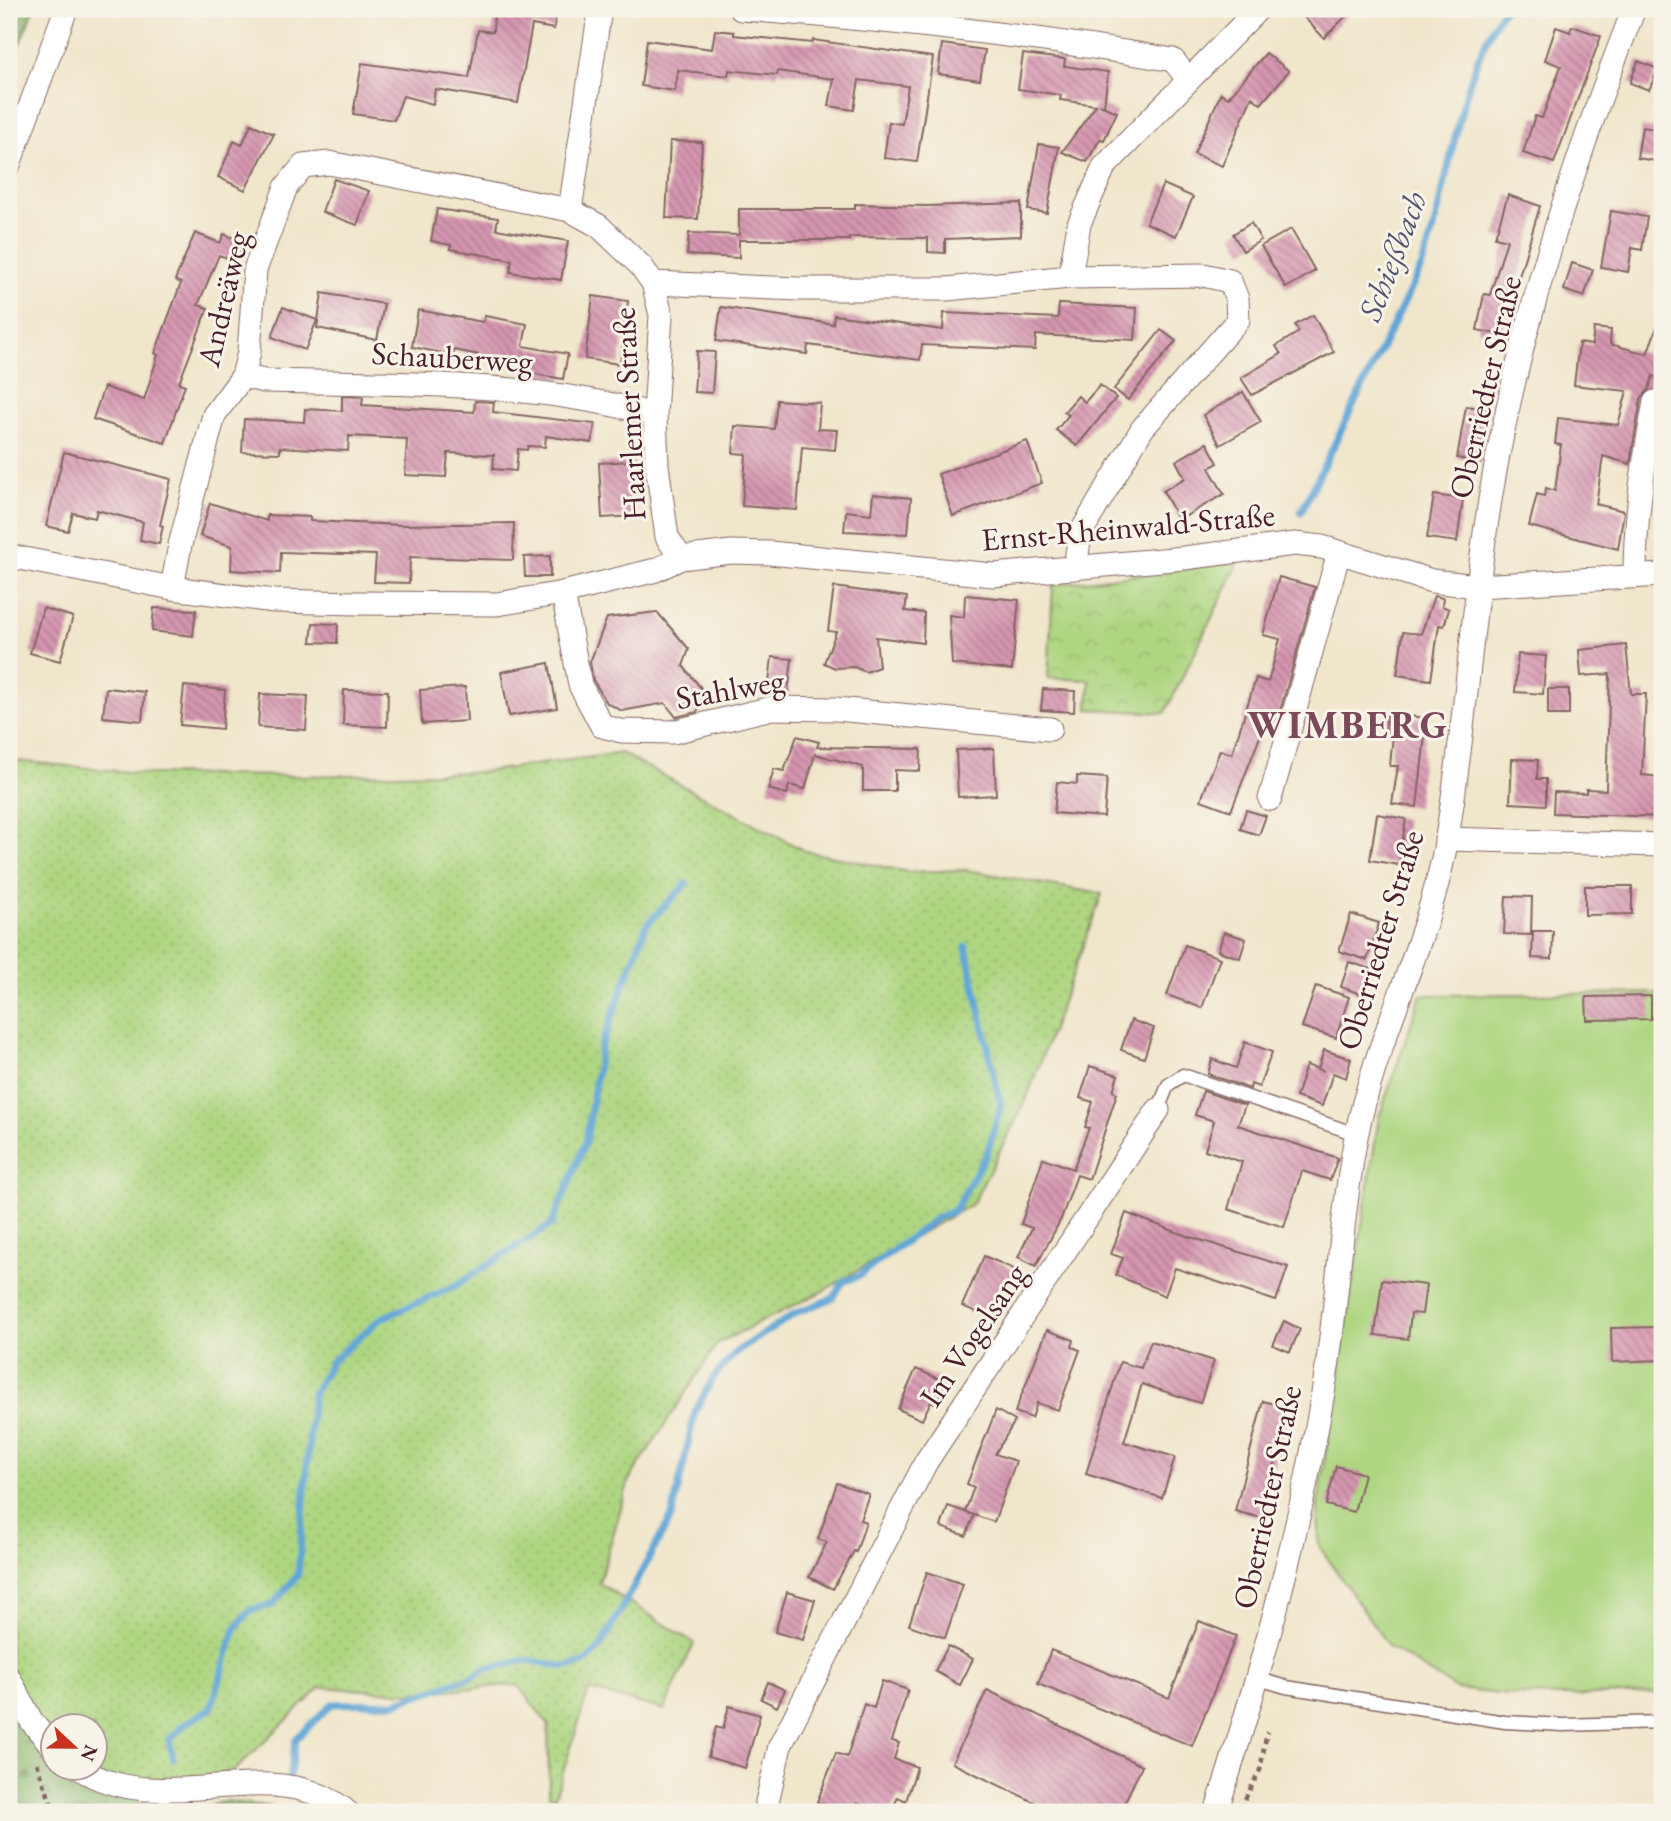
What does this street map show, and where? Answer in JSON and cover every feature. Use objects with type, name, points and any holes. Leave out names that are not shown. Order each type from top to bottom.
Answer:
[{"type":"street","points":[[9,164],[66,9]]},
{"type":"street","points":[[570,210],[600,9]]},
{"type":"street","points":[[741,9],[864,18],[1045,38],[1173,60],[1188,79]]},
{"type":"street","points":[[1070,277],[1079,224],[1104,167],[1188,79],[1221,50],[1258,9]]},
{"type":"street","name":"Oberriedter Straße","points":[[1216,1812],[1259,1679],[1324,1385],[1345,1198],[1356,1134],[1367,1091],[1437,885],[1446,839],[1478,586],[1498,454],[1546,257],[1581,143],[1634,9]]},
{"type":"street","name":"Andreäweg","points":[[172,589],[180,545],[214,415],[243,376],[249,352],[255,270],[286,187],[303,166],[329,163],[570,210]]},
{"type":"street","name":"Haarlemer Straße","points":[[570,210],[599,226],[641,266],[653,283],[661,315],[655,415],[657,466],[667,537],[681,558]]},
{"type":"street","points":[[653,283],[799,289],[947,289],[1070,277],[1203,275],[1230,281],[1237,299],[1238,320],[1142,429],[1080,534],[1075,568]]},
{"type":"street","name":"Schauberweg","points":[[243,376],[264,382],[494,386],[622,406],[655,415]]},
{"type":"street","points":[[1635,575],[1638,498],[1655,402]]},
{"type":"street","name":"Ernst-Rheinwald-Straße","points":[[9,556],[172,589],[274,601],[427,604],[497,604],[563,593],[656,570],[681,558],[731,552],[770,553],[993,575],[1295,544],[1339,552],[1432,581],[1478,586],[1662,575]]},
{"type":"street","points":[[1270,799],[1339,552]]},
{"type":"street","name":"Stahlweg","points":[[563,593],[580,685],[602,726],[621,731],[673,732],[772,708],[785,708],[836,709],[1050,729]]},
{"type":"street","points":[[1446,839],[1662,845]]},
{"type":"street","name":"Im Vogelsang","points":[[771,1812],[767,1802],[780,1746],[926,1462],[1158,1110]]},
{"type":"street","points":[[9,1678],[38,1729]]},
{"type":"street","points":[[108,1782],[132,1791],[169,1794],[230,1786],[301,1790],[333,1800],[347,1812]]},
{"type":"lane","name":"Im Vogelsang","points":[[1158,1110],[1168,1086],[1183,1075],[1356,1134]]},
{"type":"lane","points":[[1259,1679],[1286,1687],[1505,1722],[1563,1725],[1662,1722]]},
{"type":"green space","points":[[9,9],[34,9],[9,69]]},
{"type":"green space","points":[[1239,562],[1165,713],[1088,709],[1090,680],[1048,678],[1053,585]]},
{"type":"green space","points":[[621,753],[805,851],[909,872],[966,870],[1102,894],[1026,1100],[973,1203],[821,1292],[718,1343],[629,1480],[599,1583],[694,1643],[664,1710],[589,1690],[555,1797],[549,1796],[548,1724],[517,1685],[409,1693],[321,1687],[235,1770],[133,1798],[108,1779],[108,1713],[38,1713],[38,1728],[9,1686],[9,760],[148,774],[302,776],[481,772]]},
{"type":"green space","points":[[1662,993],[1662,1693],[1508,1695],[1457,1689],[1389,1647],[1319,1546],[1318,1504],[1379,1117],[1421,995]]},
{"type":"green space","points":[[9,1686],[38,1728],[38,1783],[101,1783],[162,1812],[9,1812]]},
{"type":"green space","points":[[9,1789],[30,1812],[9,1812]]},
{"type":"green space","points":[[227,1801],[310,1812],[183,1812]]},
{"type":"building","points":[[494,9],[557,9],[554,29],[532,25],[518,103],[435,89],[433,104],[403,96],[394,120],[353,114],[362,63],[469,78],[478,30],[493,32]]},
{"type":"building","points":[[1296,9],[1353,9],[1324,38]]},
{"type":"building","points":[[1572,26],[1601,36],[1554,163],[1523,153],[1535,116],[1542,118],[1561,66],[1545,60],[1556,27],[1570,32]]},
{"type":"building","points":[[715,30],[734,32],[734,35],[812,43],[813,40],[933,57],[917,162],[884,158],[889,122],[902,124],[908,86],[859,80],[854,110],[829,106],[834,79],[778,71],[777,75],[729,70],[728,76],[678,70],[675,91],[641,86],[647,40],[712,49]]},
{"type":"building","points":[[942,44],[985,50],[980,80],[938,74]]},
{"type":"building","points":[[1266,53],[1289,71],[1261,104],[1252,97],[1222,166],[1194,154],[1221,93],[1228,98]]},
{"type":"building","points":[[1023,54],[1065,59],[1064,66],[1108,72],[1104,106],[1100,105],[1117,112],[1104,140],[1100,139],[1087,162],[1062,152],[1096,105],[1060,100],[1061,95],[1018,89]]},
{"type":"building","points":[[1638,61],[1658,69],[1649,90],[1630,83]]},
{"type":"building","points":[[251,124],[274,134],[245,190],[218,177],[234,141],[242,145]]},
{"type":"building","points":[[1642,127],[1662,130],[1662,162],[1637,158]]},
{"type":"building","points":[[670,141],[702,142],[698,219],[666,218]]},
{"type":"building","points":[[1039,144],[1059,147],[1047,213],[1028,210]]},
{"type":"building","points":[[334,179],[369,191],[357,225],[322,212]]},
{"type":"building","points":[[1163,184],[1193,197],[1176,236],[1146,223]]},
{"type":"building","points":[[1508,195],[1540,206],[1517,283],[1512,282],[1502,335],[1477,330],[1484,294],[1490,295],[1507,240],[1495,237]]},
{"type":"building","points":[[1021,203],[1021,236],[945,239],[945,253],[928,252],[928,238],[849,237],[849,240],[739,240],[739,258],[687,255],[689,233],[739,235],[739,209],[855,209],[855,204],[926,206]]},
{"type":"building","points":[[437,209],[498,218],[496,229],[568,241],[561,280],[510,272],[512,260],[450,249],[451,245],[431,241]]},
{"type":"building","points":[[1611,211],[1647,217],[1642,250],[1632,248],[1628,272],[1601,267]]},
{"type":"building","points":[[1251,223],[1261,240],[1243,251],[1233,234]]},
{"type":"building","points":[[1291,229],[1315,271],[1286,288],[1261,246]]},
{"type":"building","points":[[195,233],[220,243],[224,234],[243,242],[235,261],[219,255],[198,305],[208,308],[179,383],[185,385],[165,443],[93,419],[104,387],[144,400],[158,355],[155,353],[181,283],[175,280]]},
{"type":"building","points":[[1572,263],[1593,270],[1584,297],[1564,290]]},
{"type":"building","points":[[322,293],[384,304],[377,340],[317,328]]},
{"type":"building","points":[[593,296],[628,301],[620,364],[585,359]]},
{"type":"building","points":[[1059,304],[1137,308],[1135,340],[1036,335],[1035,350],[922,345],[920,360],[808,345],[807,354],[716,341],[721,307],[833,324],[834,315],[943,330],[944,313],[1058,318]]},
{"type":"building","points":[[283,307],[317,320],[305,350],[272,337]]},
{"type":"building","points":[[418,310],[483,322],[485,316],[527,324],[523,346],[568,354],[563,379],[518,371],[520,363],[454,350],[453,355],[412,347]]},
{"type":"building","points":[[1313,315],[1334,352],[1252,395],[1241,378],[1281,354],[1276,346],[1299,332],[1295,325]]},
{"type":"building","points":[[1660,319],[1662,379],[1653,376],[1649,389],[1641,399],[1630,464],[1603,456],[1596,504],[1624,511],[1618,549],[1529,526],[1537,494],[1544,496],[1546,488],[1555,491],[1561,445],[1555,444],[1558,418],[1618,425],[1627,391],[1574,385],[1579,343],[1592,345],[1594,328],[1611,330],[1610,344],[1647,354]]},
{"type":"building","points":[[1161,330],[1176,341],[1128,400],[1114,389]]},
{"type":"building","points":[[697,351],[715,352],[712,393],[694,392]]},
{"type":"building","points":[[1100,385],[1116,398],[1077,446],[1056,430],[1069,415],[1064,412],[1078,396],[1085,402]]},
{"type":"building","points":[[1243,392],[1261,422],[1220,445],[1203,415]]},
{"type":"building","points":[[342,396],[363,397],[362,405],[474,412],[475,401],[494,402],[493,412],[595,424],[592,443],[546,436],[545,447],[528,446],[527,450],[518,449],[516,471],[493,469],[494,455],[448,453],[446,477],[405,475],[407,439],[349,436],[348,451],[280,447],[280,453],[242,452],[244,419],[304,422],[305,409],[342,411]]},
{"type":"building","points":[[777,400],[820,403],[818,429],[837,430],[835,450],[802,447],[797,510],[742,506],[746,454],[733,453],[735,426],[774,429]]},
{"type":"building","points":[[1466,406],[1489,409],[1480,463],[1457,458]]},
{"type":"building","points":[[1027,441],[1042,483],[953,516],[938,474]]},
{"type":"building","points":[[1207,443],[1218,463],[1209,468],[1224,494],[1179,520],[1163,491],[1185,478],[1176,461]]},
{"type":"building","points":[[64,452],[171,479],[160,525],[163,526],[159,544],[140,540],[143,522],[97,510],[95,518],[73,513],[68,531],[46,526]]},
{"type":"building","points":[[633,461],[636,516],[602,518],[599,463]]},
{"type":"building","points":[[873,494],[911,498],[908,534],[844,531],[846,511],[871,514]]},
{"type":"building","points":[[1434,495],[1463,499],[1457,542],[1427,538]]},
{"type":"building","points":[[210,503],[267,521],[267,515],[310,517],[310,521],[402,525],[514,523],[513,560],[410,557],[409,583],[374,582],[376,555],[281,552],[280,573],[231,570],[232,546],[200,536]]},
{"type":"building","points":[[550,556],[550,577],[525,577],[524,557]]},
{"type":"building","points":[[1279,577],[1315,587],[1274,733],[1263,729],[1231,811],[1201,800],[1220,750],[1232,754],[1256,678],[1268,682],[1280,639],[1263,635]]},
{"type":"building","points":[[834,587],[907,597],[905,611],[924,613],[923,643],[876,637],[879,667],[866,672],[854,667],[835,668],[824,663],[836,632],[828,631]]},
{"type":"building","points":[[965,595],[1019,600],[1012,670],[952,664],[949,615],[964,617]]},
{"type":"building","points":[[1434,596],[1443,598],[1442,606],[1449,609],[1444,626],[1439,625],[1431,680],[1397,675],[1403,632],[1421,634]]},
{"type":"building","points":[[43,608],[73,617],[60,661],[30,653]]},
{"type":"building","points":[[154,608],[196,610],[193,636],[152,631]]},
{"type":"building","points":[[657,612],[689,649],[683,666],[705,693],[697,712],[676,717],[665,703],[622,711],[607,703],[593,680],[590,662],[607,618]]},
{"type":"building","points":[[313,623],[338,624],[337,643],[311,642]]},
{"type":"building","points":[[1626,645],[1631,694],[1646,694],[1642,775],[1662,777],[1662,817],[1553,813],[1554,792],[1586,793],[1586,789],[1606,790],[1610,674],[1581,676],[1579,650]]},
{"type":"building","points":[[1518,654],[1546,656],[1543,694],[1515,692]]},
{"type":"building","points":[[772,657],[792,659],[788,693],[768,691]]},
{"type":"building","points":[[549,663],[557,708],[509,716],[501,672]]},
{"type":"building","points":[[184,686],[225,690],[222,729],[180,725]]},
{"type":"building","points":[[465,687],[467,721],[422,724],[420,690]]},
{"type":"building","points":[[106,688],[145,692],[142,721],[103,717]]},
{"type":"building","points":[[1043,689],[1075,691],[1074,712],[1041,710]]},
{"type":"building","points":[[1548,689],[1569,689],[1569,715],[1548,715]]},
{"type":"building","points":[[344,690],[388,691],[387,727],[343,725]]},
{"type":"building","points":[[260,694],[308,696],[306,730],[258,727]]},
{"type":"building","points":[[1387,714],[1427,718],[1417,807],[1392,804],[1398,766],[1390,766],[1393,734],[1385,733]]},
{"type":"building","points":[[797,736],[819,742],[817,747],[921,749],[920,771],[895,770],[895,791],[863,791],[863,767],[815,754],[805,789],[789,785],[787,794],[768,789],[774,769],[784,771]]},
{"type":"building","points":[[994,748],[996,795],[958,797],[956,750]]},
{"type":"building","points":[[1512,759],[1538,760],[1537,779],[1546,779],[1546,805],[1510,803]]},
{"type":"building","points":[[1077,776],[1107,778],[1104,817],[1054,813],[1057,782],[1077,784]]},
{"type":"building","points":[[1246,810],[1266,816],[1259,835],[1240,829]]},
{"type":"building","points":[[1377,814],[1406,819],[1399,865],[1370,860]]},
{"type":"building","points":[[1585,886],[1632,886],[1632,914],[1585,915]]},
{"type":"building","points":[[1506,896],[1532,897],[1531,935],[1504,934]]},
{"type":"building","points":[[1351,914],[1379,923],[1367,960],[1339,951]]},
{"type":"building","points":[[1533,931],[1553,931],[1552,959],[1532,958]]},
{"type":"building","points":[[1224,932],[1246,939],[1240,958],[1218,951]]},
{"type":"building","points":[[1185,945],[1220,958],[1202,1008],[1167,995]]},
{"type":"building","points":[[1349,962],[1371,969],[1363,995],[1341,987]]},
{"type":"building","points":[[1316,986],[1349,997],[1336,1038],[1302,1027]]},
{"type":"building","points":[[1651,996],[1651,1019],[1587,1020],[1586,997]]},
{"type":"building","points":[[1131,1020],[1154,1028],[1144,1058],[1121,1050]]},
{"type":"building","points":[[1245,1042],[1272,1052],[1259,1087],[1251,1084],[1250,1089],[1208,1074],[1212,1059],[1236,1068]]},
{"type":"building","points":[[1324,1050],[1351,1059],[1346,1078],[1333,1073],[1322,1106],[1296,1097],[1306,1065],[1318,1069]]},
{"type":"building","points":[[1090,1066],[1118,1075],[1113,1091],[1117,1093],[1089,1179],[1077,1175],[1061,1219],[1036,1266],[1018,1257],[1032,1228],[1021,1224],[1043,1158],[1073,1169],[1089,1128],[1085,1127],[1093,1102],[1080,1098]]},
{"type":"building","points":[[1203,1091],[1245,1105],[1238,1125],[1338,1158],[1330,1180],[1302,1171],[1284,1227],[1228,1209],[1242,1162],[1205,1150],[1214,1121],[1195,1115]]},
{"type":"building","points":[[1126,1213],[1187,1236],[1288,1267],[1276,1301],[1175,1268],[1165,1296],[1116,1275],[1123,1258],[1111,1254]]},
{"type":"building","points":[[984,1256],[1014,1269],[993,1319],[962,1306]]},
{"type":"building","points":[[1382,1280],[1426,1285],[1422,1314],[1411,1313],[1408,1339],[1375,1335]]},
{"type":"building","points":[[1284,1321],[1300,1329],[1290,1352],[1273,1345]]},
{"type":"building","points":[[1662,1327],[1662,1360],[1612,1362],[1611,1328]]},
{"type":"building","points":[[1047,1330],[1074,1340],[1072,1347],[1080,1350],[1058,1410],[1037,1403],[1032,1418],[1015,1412]]},
{"type":"building","points":[[1151,1341],[1214,1361],[1200,1403],[1142,1384],[1124,1442],[1175,1457],[1162,1498],[1086,1474],[1120,1362],[1141,1368]]},
{"type":"building","points":[[916,1369],[946,1382],[937,1404],[931,1401],[922,1420],[898,1409]]},
{"type":"building","points":[[1263,1401],[1289,1408],[1261,1518],[1235,1511]]},
{"type":"building","points":[[996,1410],[1015,1421],[995,1454],[1016,1461],[994,1522],[965,1512],[974,1487],[967,1484]]},
{"type":"building","points":[[1336,1466],[1364,1474],[1354,1512],[1326,1505]]},
{"type":"building","points":[[837,1483],[869,1494],[860,1520],[866,1522],[856,1552],[854,1551],[833,1589],[809,1577],[827,1542],[818,1539]]},
{"type":"building","points":[[948,1506],[974,1515],[966,1536],[941,1527]]},
{"type":"building","points":[[927,1572],[963,1584],[945,1638],[909,1625]]},
{"type":"building","points":[[787,1592],[815,1600],[803,1640],[775,1632]]},
{"type":"building","points":[[1199,1621],[1236,1636],[1192,1746],[1038,1684],[1051,1650],[1169,1698]]},
{"type":"building","points":[[948,1646],[973,1659],[960,1685],[935,1671]]},
{"type":"building","points":[[882,1681],[908,1690],[892,1741],[899,1743],[894,1759],[917,1767],[906,1801],[898,1797],[891,1812],[881,1812],[857,1803],[854,1812],[844,1812],[817,1802],[836,1753],[847,1757],[864,1704],[874,1708]]},
{"type":"building","points":[[768,1682],[785,1690],[777,1707],[761,1699]]},
{"type":"building","points":[[987,1690],[1142,1766],[1120,1812],[1055,1812],[952,1763]]},
{"type":"building","points":[[729,1706],[760,1715],[745,1768],[708,1757],[716,1727],[723,1729]]},
{"type":"waterway","name":"Schießbach","points":[[1301,512],[1421,268],[1474,69],[1487,38],[1504,9]]},
{"type":"waterway","points":[[173,1759],[169,1740],[186,1723],[211,1709],[235,1629],[250,1610],[272,1605],[298,1575],[313,1394],[331,1362],[380,1319],[453,1287],[552,1224],[586,1141],[601,1046],[647,924],[686,884]]},
{"type":"waterway","points":[[289,1777],[296,1739],[332,1704],[395,1703],[474,1676],[485,1669],[527,1660],[565,1667],[584,1663],[600,1648],[672,1516],[695,1412],[713,1378],[736,1352],[796,1313],[833,1298],[843,1282],[859,1276],[938,1217],[954,1211],[987,1153],[1001,1106],[966,947]]},
{"type":"district","name":"WIMBERG","points":[[1348,724]]}]
